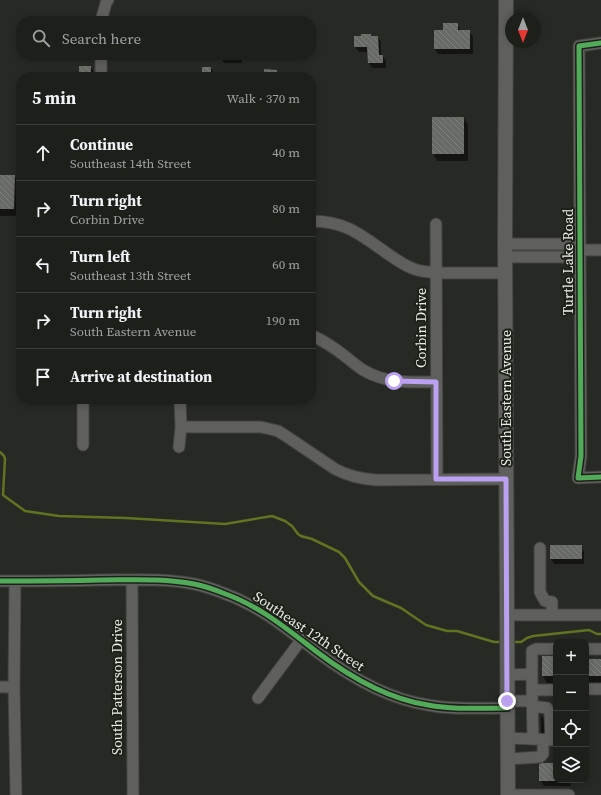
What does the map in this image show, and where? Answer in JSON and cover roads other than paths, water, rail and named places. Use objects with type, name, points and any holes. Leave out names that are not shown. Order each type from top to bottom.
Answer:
[{"type":"main road","name":"South Eastern Avenue","points":[[506,0],[505,273],[508,795]]},
{"type":"street","points":[[103,16],[108,0]]},
{"type":"street","name":"Turtle Lake Road","points":[[601,43],[579,46],[581,456],[578,478],[601,477]]},
{"type":"street","points":[[101,60],[101,72]]},
{"type":"street","points":[[316,221],[332,222],[349,228],[363,236],[400,263],[416,270],[436,272],[505,273]]},
{"type":"street","name":"Corbin Drive","points":[[436,224],[436,479]]},
{"type":"street","points":[[505,250],[567,257],[580,250],[601,250]]},
{"type":"street","points":[[316,338],[341,353],[362,370],[374,375],[394,381],[436,382]]},
{"type":"street","points":[[83,404],[83,445]]},
{"type":"street","points":[[180,404],[180,447]]},
{"type":"street","points":[[181,427],[252,427],[278,431],[342,473],[364,479],[506,479]]},
{"type":"street","points":[[540,548],[540,592],[545,601],[552,602],[552,615]]},
{"type":"street","name":"Southeast 12th Street","points":[[0,581],[132,580],[194,584],[224,593],[248,604],[289,630],[344,671],[392,695],[415,703],[467,709],[532,699],[553,691]]},
{"type":"street","name":"South Patterson Drive","points":[[132,580],[133,795]]},
{"type":"street","points":[[15,581],[14,687],[16,795]]},
{"type":"street","points":[[506,615],[601,615]]},
{"type":"street","points":[[258,698],[301,640]]},
{"type":"street","points":[[546,740],[532,699],[532,651],[536,649],[553,649]]},
{"type":"street","points":[[589,649],[601,650]]},
{"type":"street","points":[[507,675],[532,674]]},
{"type":"street","points":[[0,687],[14,687]]},
{"type":"street","points":[[589,689],[601,689]]},
{"type":"street","points":[[507,759],[540,757],[543,754],[550,713],[547,708],[532,699]]},
{"type":"street","points":[[507,738],[546,740]]},
{"type":"street","points":[[508,795],[569,795]]},
{"type":"waterway","points":[[0,452],[5,459],[3,495],[25,511],[59,516],[126,518],[225,524],[272,516],[285,521],[301,536],[312,539],[339,552],[345,558],[359,582],[373,596],[401,608],[426,625],[447,631],[457,631],[494,642],[503,642]]},
{"type":"waterway","points":[[512,642],[521,642],[533,636],[589,630],[597,634],[601,634]]}]
